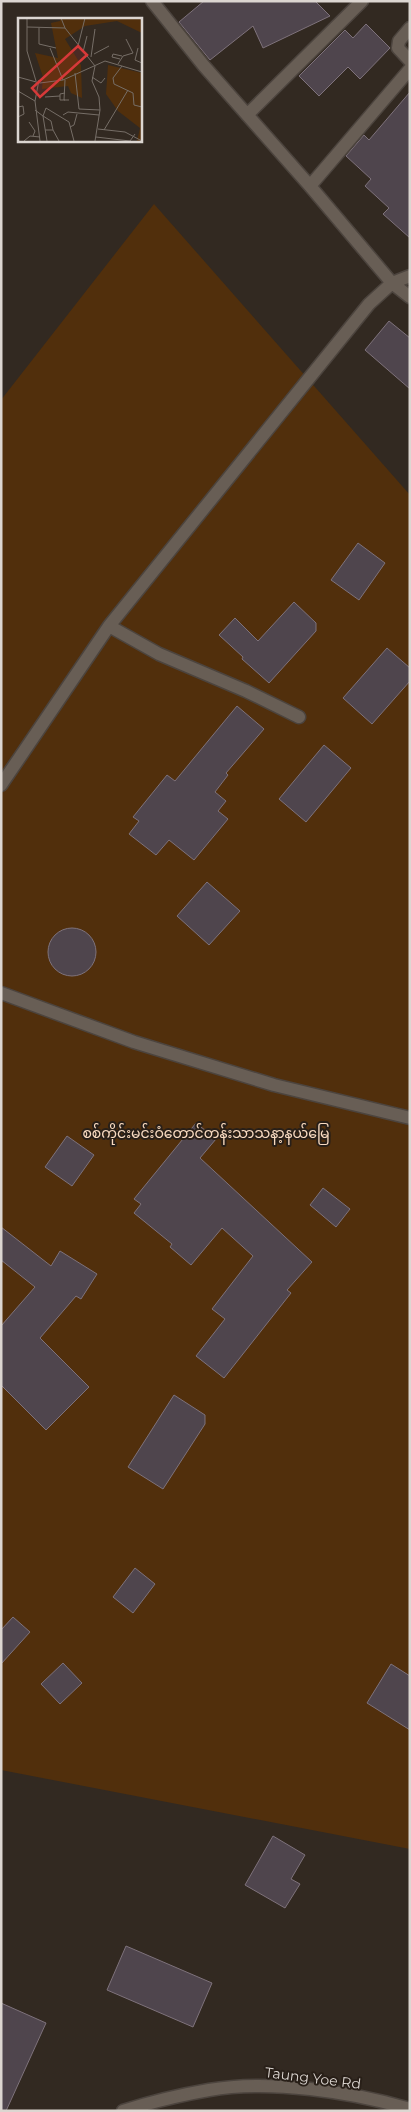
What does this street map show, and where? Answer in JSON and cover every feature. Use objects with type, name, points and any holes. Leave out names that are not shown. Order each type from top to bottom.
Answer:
[{"type":"street","points":[[152,1],[204,66],[310,186],[392,283],[410,297]]},
{"type":"street","points":[[247,115],[362,1]]},
{"type":"street","points":[[410,28],[399,41],[398,48],[410,61]]},
{"type":"street","points":[[310,186],[410,69]]},
{"type":"street","points":[[1,785],[109,626],[369,304],[392,283],[410,276]]},
{"type":"street","points":[[109,626],[159,654],[246,691],[299,717]]},
{"type":"street","points":[[1,993],[162,1051],[274,1085],[410,1118]]},
{"type":"street","name":"Taung Yoe Rd","points":[[123,2111],[149,2107],[210,2089],[262,2086],[338,2093],[410,2109]]},
{"type":"green space","name":"စစ်ကိုင်းမင်းဝံတောင်တန်းသာသနာ့နယ်မြေ","points":[[154,204],[410,495],[410,1849],[1,1770],[1,400]]},
{"type":"building","points":[[204,1],[315,1],[330,16],[263,48],[253,26],[210,60],[179,22]]},
{"type":"building","points":[[366,24],[390,48],[360,79],[348,67],[319,96],[299,76],[345,30],[353,38]]},
{"type":"building","points":[[410,92],[410,238],[383,214],[389,208],[365,186],[371,179],[346,156],[364,135],[369,140]]},
{"type":"building","points":[[389,321],[410,338],[410,389],[365,350]]},
{"type":"building","points":[[358,543],[385,563],[359,600],[331,580]]},
{"type":"building","points":[[294,602],[316,623],[316,631],[269,683],[219,635],[235,618],[258,641]]},
{"type":"building","points":[[387,648],[410,668],[410,681],[372,724],[343,698]]},
{"type":"building","points":[[237,706],[264,729],[226,773],[228,775],[215,792],[226,801],[218,811],[228,819],[194,860],[169,840],[156,855],[129,834],[139,821],[133,817],[167,775],[175,781]]},
{"type":"building","points":[[324,745],[351,768],[306,822],[279,799]]},
{"type":"building","points":[[207,882],[240,911],[209,945],[177,916]]},
{"type":"building","points":[[67,928],[77,928],[86,932],[92,938],[95,943],[95,961],[86,972],[77,976],[67,976],[58,972],[52,966],[48,957],[48,947],[52,938],[58,932]]},
{"type":"building","points":[[196,1123],[216,1139],[200,1158],[312,1262],[287,1290],[291,1293],[224,1378],[196,1356],[225,1319],[212,1309],[253,1256],[222,1228],[191,1265],[170,1247],[172,1244],[134,1213],[141,1204],[134,1199]]},
{"type":"building","points":[[67,1136],[94,1155],[72,1186],[45,1167]]},
{"type":"building","points":[[323,1188],[350,1209],[336,1227],[310,1205]]},
{"type":"building","points":[[1,1227],[51,1266],[60,1251],[97,1274],[81,1299],[76,1296],[40,1338],[89,1387],[46,1430],[1,1385],[1,1326],[35,1287],[1,1260]]},
{"type":"building","points":[[174,1395],[205,1415],[205,1424],[163,1489],[128,1467]]},
{"type":"building","points":[[135,1568],[155,1584],[133,1613],[113,1597]]},
{"type":"building","points":[[13,1617],[30,1632],[1,1664],[1,1630]]},
{"type":"building","points":[[63,1663],[82,1683],[60,1704],[41,1684]]},
{"type":"building","points":[[391,1664],[410,1676],[410,1730],[367,1703]]},
{"type":"building","points":[[273,1836],[305,1855],[291,1879],[300,1884],[285,1908],[245,1885]]},
{"type":"building","points":[[126,1946],[212,1983],[193,2027],[107,1990]]},
{"type":"building","points":[[1,2003],[46,2023],[6,2111],[1,2111]]}]
